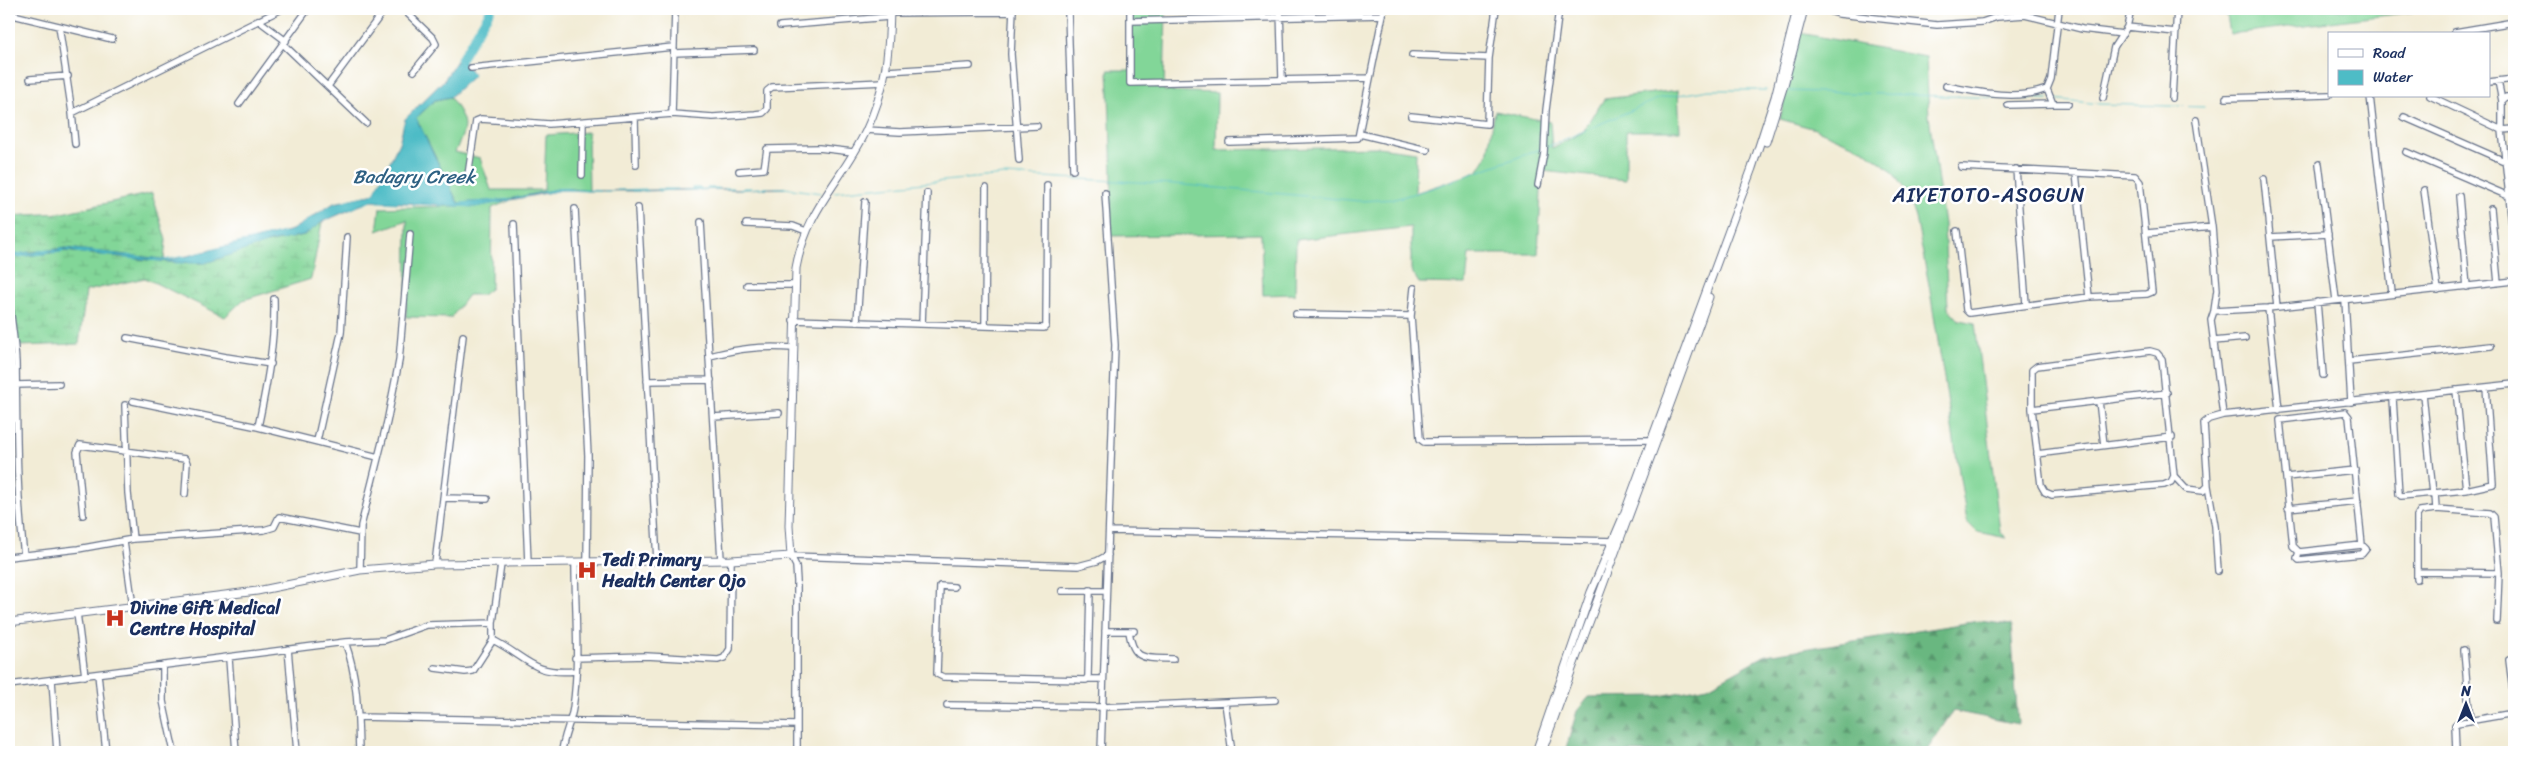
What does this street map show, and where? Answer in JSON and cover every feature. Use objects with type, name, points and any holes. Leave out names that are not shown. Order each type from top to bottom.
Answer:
[{"type":"street","points":[[72,114],[282,9]]},
{"type":"street","points":[[239,104],[308,9]]},
{"type":"street","points":[[328,86],[385,9]]},
{"type":"street","points":[[403,9],[433,38],[436,44],[414,71]]},
{"type":"street","points":[[672,114],[675,9]]},
{"type":"street","points":[[1065,9],[1068,12],[1073,170]]},
{"type":"street","points":[[1130,9],[1130,83],[1370,78]]},
{"type":"street","points":[[1280,9],[1282,79]]},
{"type":"street","points":[[1411,116],[1487,124],[1489,58],[1496,9]]},
{"type":"street","points":[[1538,185],[1544,152],[1546,110],[1558,9]]},
{"type":"street","points":[[1616,541],[1650,440],[1776,97],[1797,9]]},
{"type":"street","points":[[1536,752],[1773,122],[1804,9]]},
{"type":"street","points":[[1821,9],[1839,14],[1937,25],[1982,22],[2025,12],[2058,23],[2105,33],[2123,34]]},
{"type":"street","points":[[2053,102],[2048,92],[2059,9]]},
{"type":"street","points":[[2103,98],[2114,47],[2123,34],[2131,9]]},
{"type":"street","points":[[2172,98],[2177,9]]},
{"type":"street","points":[[780,26],[889,13],[1013,10],[1011,54],[1019,160]]},
{"type":"street","points":[[1130,21],[1384,12],[1360,134],[1356,139],[1229,142]]},
{"type":"street","points":[[797,752],[797,580],[796,566],[791,556],[789,526],[794,285],[799,250],[806,231],[820,202],[866,130],[884,82],[887,71],[889,13]]},
{"type":"street","points":[[9,14],[112,39]]},
{"type":"street","points":[[258,20],[285,43],[366,124]]},
{"type":"street","points":[[2455,32],[2514,22]]},
{"type":"street","points":[[59,26],[68,76],[76,144]]},
{"type":"street","points":[[2126,27],[2176,32]]},
{"type":"street","points":[[471,68],[674,50],[754,50]]},
{"type":"street","points":[[1412,54],[1489,58]]},
{"type":"street","points":[[887,71],[970,66]]},
{"type":"street","points":[[30,79],[68,76]]},
{"type":"street","points":[[2490,82],[2514,79]]},
{"type":"street","points":[[2498,81],[2502,101],[2502,130],[2511,194],[2514,243]]},
{"type":"street","points":[[467,182],[476,121],[481,119],[549,124],[672,114],[713,117],[763,113],[767,109],[767,91],[772,87],[884,82]]},
{"type":"street","points":[[1946,86],[2002,94],[2048,92]]},
{"type":"street","points":[[2226,98],[2328,95]]},
{"type":"street","points":[[2502,101],[2506,97],[2514,97]]},
{"type":"street","points":[[2370,98],[2392,293]]},
{"type":"street","points":[[2434,98],[2502,130],[2514,129]]},
{"type":"street","points":[[2008,105],[2053,102],[2068,104]]},
{"type":"street","points":[[2404,117],[2505,162],[2514,161]]},
{"type":"street","points":[[635,118],[636,165]]},
{"type":"street","points":[[2196,120],[2212,227],[2217,290],[2211,320],[2223,415]]},
{"type":"street","points":[[582,176],[583,122]]},
{"type":"street","points":[[866,130],[900,132],[1037,126]]},
{"type":"street","points":[[1360,134],[1427,150]]},
{"type":"street","points":[[740,171],[764,169],[767,149],[819,148],[853,152]]},
{"type":"street","points":[[2406,152],[2511,194]]},
{"type":"street","points":[[2319,164],[2336,300]]},
{"type":"street","points":[[1957,231],[1966,310],[1973,314],[2026,304],[2088,297],[2150,294],[2147,233],[2140,182],[2135,176],[1960,167]]},
{"type":"street","points":[[2016,169],[2026,304]]},
{"type":"street","points":[[2076,173],[2088,297]]},
{"type":"street","points":[[2264,180],[2277,307]]},
{"type":"street","points":[[794,320],[1042,328],[1046,326],[1047,184]]},
{"type":"street","points":[[985,325],[986,188]]},
{"type":"street","points":[[2424,190],[2438,290]]},
{"type":"street","points":[[922,324],[927,193]]},
{"type":"street","points":[[1101,752],[1115,345],[1104,193]]},
{"type":"street","points":[[2459,196],[2467,287]]},
{"type":"street","points":[[857,322],[865,202]]},
{"type":"street","points":[[638,208],[657,561]]},
{"type":"street","points":[[575,209],[588,455],[587,562]]},
{"type":"street","points":[[2491,209],[2498,283]]},
{"type":"street","points":[[701,222],[721,560]]},
{"type":"street","points":[[514,224],[528,563]]},
{"type":"street","points":[[746,224],[793,226],[806,231]]},
{"type":"street","points":[[2147,233],[2212,227]]},
{"type":"street","points":[[360,570],[360,533],[398,361],[410,234]]},
{"type":"street","points":[[2270,237],[2328,234]]},
{"type":"street","points":[[317,441],[341,333],[348,237]]},
{"type":"street","points":[[2214,311],[2268,308],[2514,281]]},
{"type":"street","points":[[747,285],[794,285]]},
{"type":"street","points":[[1414,288],[1411,316],[1421,441],[1650,440]]},
{"type":"street","points":[[9,298],[16,361],[16,473],[24,555]]},
{"type":"street","points":[[258,427],[271,364],[274,300]]},
{"type":"street","points":[[2345,300],[2351,402]]},
{"type":"street","points":[[2317,302],[2323,375]]},
{"type":"street","points":[[2268,308],[2279,410]]},
{"type":"street","points":[[2514,309],[2514,323]]},
{"type":"street","points":[[1296,314],[1411,316]]},
{"type":"street","points":[[435,564],[463,336]]},
{"type":"street","points":[[127,338],[271,364]]},
{"type":"street","points":[[2214,341],[2245,338]]},
{"type":"street","points":[[2349,361],[2492,346]]},
{"type":"street","points":[[710,356],[740,348],[793,348]]},
{"type":"street","points":[[2141,352],[2154,352],[2162,359],[2167,393],[2174,476],[2171,482],[2164,485],[2052,495],[2045,492],[2041,485],[2032,409],[2030,375],[2037,366],[2141,352]]},
{"type":"street","points":[[647,381],[711,380]]},
{"type":"street","points":[[15,385],[59,384]]},
{"type":"street","points":[[2218,571],[2215,526],[2208,486],[2204,423],[2209,419],[2223,415],[2514,384]]},
{"type":"street","points":[[2393,398],[2399,494],[2401,496],[2466,490],[2491,486],[2494,482],[2486,387]]},
{"type":"street","points":[[2456,390],[2466,490]]},
{"type":"street","points":[[2032,409],[2167,393]]},
{"type":"street","points":[[2423,394],[2436,509]]},
{"type":"street","points":[[132,400],[258,427],[378,457]]},
{"type":"street","points":[[2098,401],[2104,445]]},
{"type":"street","points":[[125,405],[128,493],[133,539]]},
{"type":"street","points":[[2301,408],[2302,417]]},
{"type":"street","points":[[713,417],[779,413]]},
{"type":"street","points":[[2348,413],[2362,544],[2366,549],[2362,554],[2300,560],[2297,558],[2299,552],[2293,546],[2280,420],[2348,413]]},
{"type":"street","points":[[2037,454],[2172,437]]},
{"type":"street","points":[[83,515],[79,447],[105,447],[126,452],[185,459],[187,463],[185,494]]},
{"type":"street","points":[[2286,477],[2355,470]]},
{"type":"street","points":[[2174,476],[2186,489],[2203,491],[2208,486]]},
{"type":"street","points":[[443,498],[487,499]]},
{"type":"street","points":[[2288,508],[2358,501]]},
{"type":"street","points":[[2418,580],[2418,516],[2420,511],[2436,509],[2490,513],[2494,517],[2499,572],[2497,621]]},
{"type":"street","points":[[9,557],[124,542],[133,539],[264,530],[274,527],[279,517],[360,533]]},
{"type":"street","points":[[1109,531],[1616,541]]},
{"type":"street","points":[[124,542],[132,606]]},
{"type":"street","points":[[2299,552],[2362,544]]},
{"type":"street","points":[[9,622],[256,590],[360,570],[435,564],[730,560],[791,556],[1078,566],[1097,562],[1108,555]]},
{"type":"street","points":[[575,658],[646,656],[718,660],[724,658],[730,649],[730,560]]},
{"type":"street","points":[[562,752],[565,732],[573,709],[576,562]]},
{"type":"street","points":[[435,668],[465,672],[473,671],[493,640],[493,623],[500,564]]},
{"type":"street","points":[[2417,572],[2499,572]]},
{"type":"street","points":[[954,587],[940,586],[936,670],[939,676],[1003,680],[1083,681],[1103,679]]},
{"type":"street","points":[[1088,679],[1090,590]]},
{"type":"street","points":[[1062,591],[1106,591]]},
{"type":"street","points":[[77,613],[85,676]]},
{"type":"street","points":[[9,685],[163,665],[229,659],[345,642],[385,640],[427,625],[493,623]]},
{"type":"street","points":[[1104,631],[1132,631],[1131,646],[1137,655],[1145,658],[1173,659]]},
{"type":"street","points":[[1542,752],[1580,633]]},
{"type":"street","points":[[493,640],[539,669],[552,672],[575,671]]},
{"type":"street","points":[[345,642],[351,660],[358,717],[359,752]]},
{"type":"street","points":[[288,650],[297,752]]},
{"type":"street","points":[[2464,650],[2470,721]]},
{"type":"street","points":[[229,659],[236,752]]},
{"type":"street","points":[[2510,660],[2514,700]]},
{"type":"street","points":[[163,665],[163,701],[174,752]]},
{"type":"street","points":[[98,674],[106,752]]},
{"type":"street","points":[[52,680],[57,752]]},
{"type":"street","points":[[946,705],[1102,707],[1275,700]]},
{"type":"street","points":[[1225,703],[1232,752]]},
{"type":"street","points":[[2456,752],[2455,725],[2514,713]]},
{"type":"street","points":[[358,717],[797,725]]},
{"type":"green space","points":[[1132,9],[1166,9],[1164,91],[1217,93],[1216,150],[1378,147],[1416,152],[1415,193],[1477,172],[1487,156],[1495,111],[1550,122],[1552,148],[1583,132],[1604,99],[1678,90],[1680,131],[1626,131],[1626,180],[1542,171],[1538,254],[1469,254],[1466,284],[1419,283],[1411,270],[1411,227],[1296,240],[1295,294],[1263,295],[1261,234],[1110,236],[1112,173],[1108,70],[1132,70]]},
{"type":"green space","points":[[2226,9],[2438,9],[2230,34]]},
{"type":"green space","points":[[1800,33],[1926,57],[1929,116],[1944,224],[1948,308],[1959,320],[1975,323],[2000,532],[2007,538],[1977,532],[1967,522],[1929,285],[1916,218],[1908,194],[1891,170],[1864,150],[1815,129],[1780,119]]},
{"type":"green space","points":[[450,97],[460,112],[464,124],[462,136],[455,152],[480,158],[491,190],[544,190],[546,135],[588,132],[589,191],[562,188],[505,200],[458,203],[416,118],[435,100]]},
{"type":"green space","points":[[152,193],[166,240],[164,260],[66,248],[9,255],[9,216],[62,213]]},
{"type":"green space","points":[[509,201],[492,208],[491,288],[482,295],[468,295],[451,318],[406,317],[407,220],[377,231],[380,208],[461,206]]},
{"type":"green space","points":[[322,222],[311,279],[243,300],[225,317],[145,278],[86,291],[79,344],[19,346],[9,356],[9,258],[65,251],[169,262],[205,263],[266,243],[304,235]]},
{"type":"green space","points":[[1979,621],[2011,625],[2018,724],[1953,711],[1927,750],[1928,752],[1565,752],[1577,711],[1589,697],[1660,696],[1708,687],[1766,655]]},
{"type":"water","name":"Badagry Creek","points":[[460,56],[474,75],[450,97],[435,100],[416,118],[458,203],[505,200],[562,188],[582,190],[562,190],[475,207],[370,201],[322,222],[304,235],[266,243],[205,263],[169,262],[65,251],[9,258],[9,255],[66,248],[171,260],[292,230],[334,203],[374,194],[399,143],[405,119],[444,80]]},
{"type":"water","points":[[785,188],[637,191],[611,191]]},
{"type":"waterway","points":[[461,59],[491,9]]},
{"type":"waterway","points":[[457,61],[460,56],[464,62]]},
{"type":"waterway","points":[[470,71],[474,75],[471,77]]},
{"type":"waterway","points":[[454,92],[468,80]]},
{"type":"waterway","points":[[1547,147],[1660,98],[1709,90],[1766,90]]},
{"type":"waterway","points":[[1789,91],[2006,98]]},
{"type":"waterway","points":[[2010,98],[2049,99]]},
{"type":"waterway","points":[[2053,99],[2100,104],[2204,107]]},
{"type":"waterway","points":[[425,109],[431,103]]},
{"type":"waterway","points":[[418,122],[416,118],[420,113]]},
{"type":"waterway","points":[[403,126],[408,116]]},
{"type":"waterway","points":[[421,127],[424,135]]},
{"type":"waterway","points":[[834,192],[1004,175],[1174,184],[1360,201],[1395,199],[1432,188],[1541,149]]},
{"type":"waterway","points":[[371,195],[374,194],[390,162]]},
{"type":"waterway","points":[[449,183],[452,191]]},
{"type":"waterway","points":[[543,192],[562,188],[574,190]]},
{"type":"waterway","points":[[692,188],[701,188]]},
{"type":"waterway","points":[[707,188],[718,188]]},
{"type":"waterway","points":[[725,188],[733,188]]},
{"type":"waterway","points":[[742,188],[751,188]]},
{"type":"waterway","points":[[760,188],[768,188]]},
{"type":"waterway","points":[[739,189],[763,188]]},
{"type":"waterway","points":[[775,188],[785,188],[782,188]]},
{"type":"waterway","points":[[785,188],[821,193]]},
{"type":"waterway","points":[[617,190],[646,189]]},
{"type":"waterway","points":[[657,189],[678,189]]},
{"type":"waterway","points":[[684,190],[720,189]]},
{"type":"waterway","points":[[545,193],[562,190],[588,191]]},
{"type":"waterway","points":[[577,190],[601,191]]},
{"type":"waterway","points":[[659,191],[673,190]]},
{"type":"waterway","points":[[592,191],[600,191]]},
{"type":"waterway","points":[[604,191],[613,191]]},
{"type":"waterway","points":[[632,191],[648,191]]},
{"type":"waterway","points":[[347,200],[365,196]]},
{"type":"waterway","points":[[516,198],[527,196]]},
{"type":"waterway","points":[[459,203],[512,199]]},
{"type":"waterway","points":[[438,205],[475,207],[509,201]]},
{"type":"waterway","points":[[362,205],[369,202]]},
{"type":"waterway","points":[[378,202],[397,203]]},
{"type":"waterway","points":[[413,204],[432,205]]},
{"type":"waterway","points":[[350,210],[358,206]]},
{"type":"waterway","points":[[318,214],[327,208]]},
{"type":"waterway","points":[[301,225],[312,217]]},
{"type":"waterway","points":[[308,232],[321,222]]},
{"type":"waterway","points":[[258,238],[284,232]]},
{"type":"waterway","points":[[280,240],[293,237]]},
{"type":"waterway","points":[[229,245],[255,239]]},
{"type":"waterway","points":[[203,263],[266,243]]},
{"type":"waterway","points":[[210,250],[225,246]]},
{"type":"waterway","points":[[59,249],[88,251]]},
{"type":"waterway","points":[[37,251],[50,250]]},
{"type":"waterway","points":[[92,251],[115,254]]},
{"type":"waterway","points":[[17,254],[28,252]]},
{"type":"waterway","points":[[52,253],[63,252]]},
{"type":"waterway","points":[[76,252],[90,254]]},
{"type":"waterway","points":[[193,254],[204,252]]},
{"type":"waterway","points":[[34,255],[45,254]]},
{"type":"waterway","points":[[101,255],[112,256]]},
{"type":"waterway","points":[[126,255],[142,257]]},
{"type":"waterway","points":[[17,257],[28,256]]},
{"type":"waterway","points":[[154,259],[164,260],[184,256]]},
{"type":"waterway","points":[[124,258],[137,259]]},
{"type":"waterway","points":[[149,260],[160,261]]},
{"type":"waterway","points":[[176,263],[184,263]]},
{"type":"waterway","points":[[188,263],[197,263]]},
{"type":"place","name":"Tedi Primary Health Center Ojo","points":[[587,570]]},
{"type":"place","name":"Divine Gift Medical Centre Hospital","points":[[115,618]]},
{"type":"district","name":"AIYETOTO-ASOGUN","points":[[1989,195]]}]
